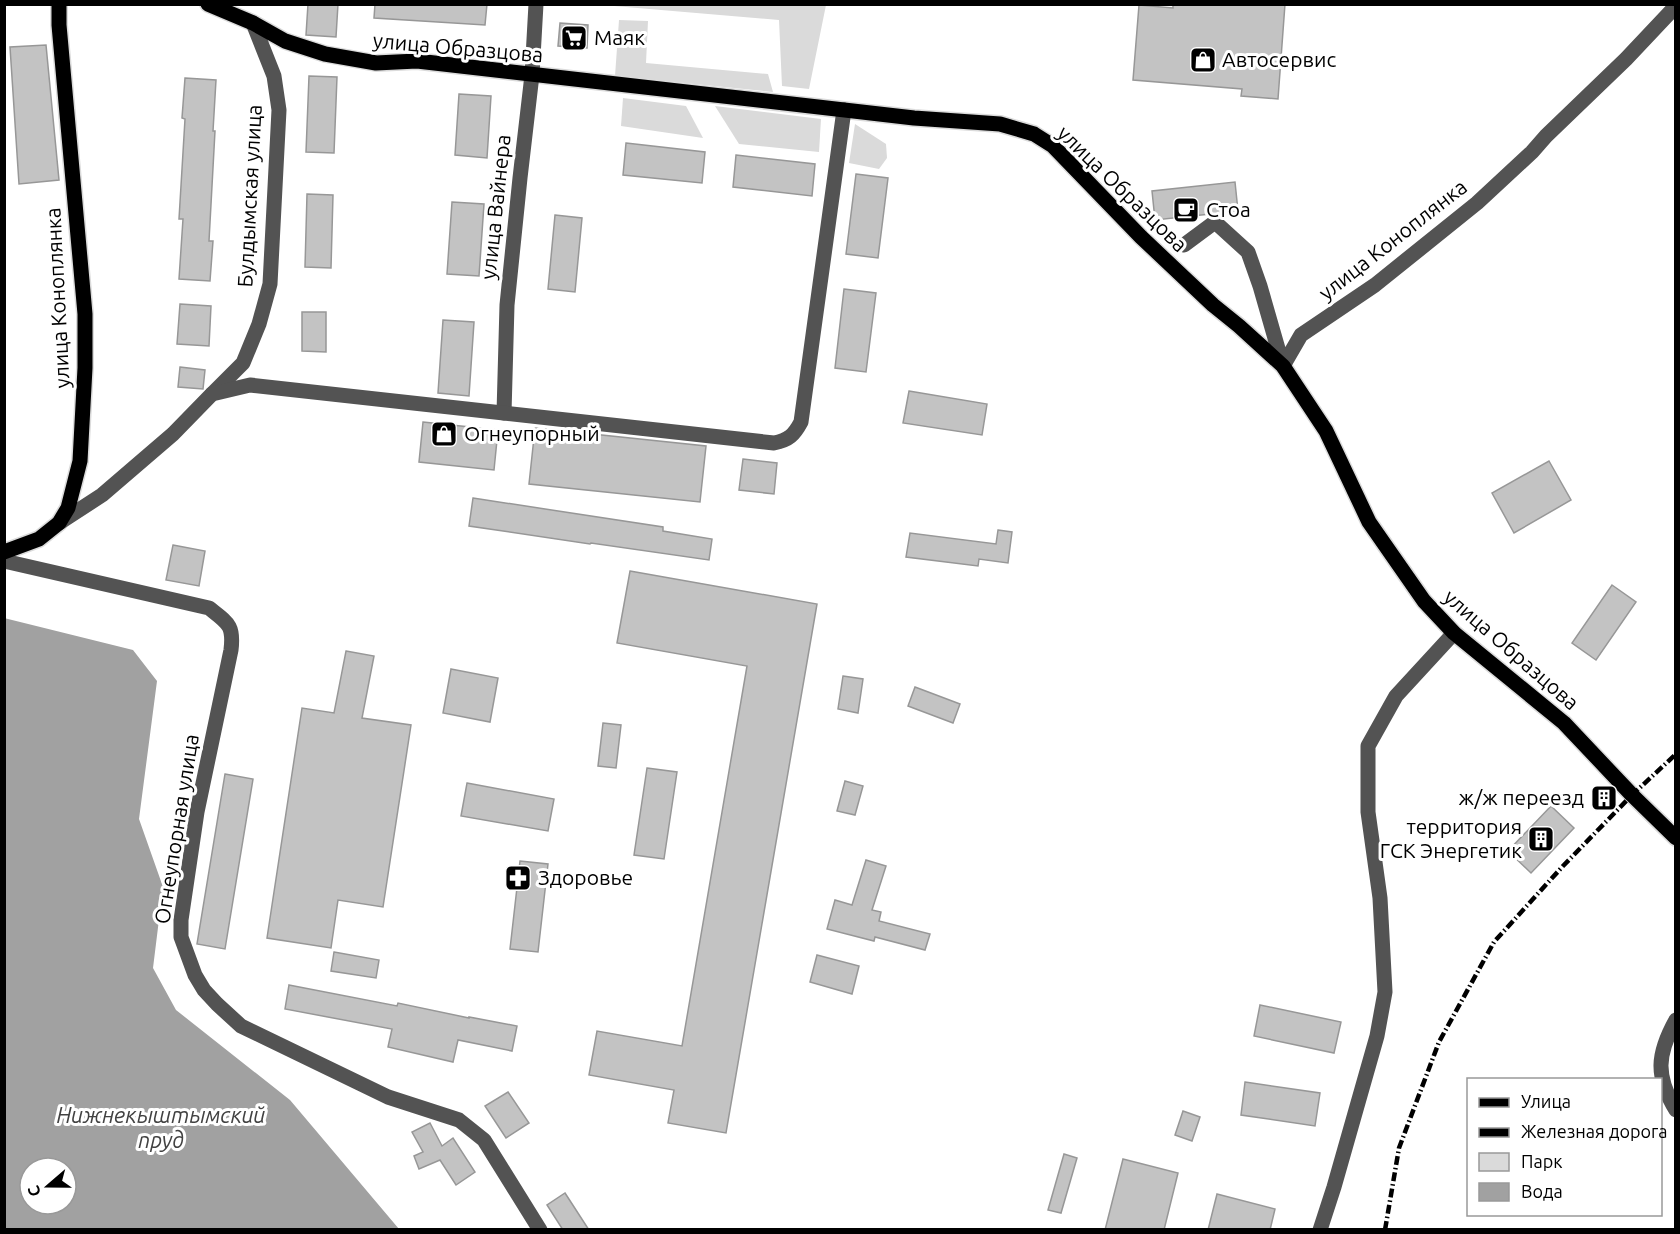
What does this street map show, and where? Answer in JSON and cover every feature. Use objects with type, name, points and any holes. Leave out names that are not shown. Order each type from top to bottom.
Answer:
[{"type":"main road","name":"улица Коноплянка","points":[[4,552],[39,539],[59,523],[68,508],[80,461],[85,368],[85,314],[59,4]]},
{"type":"main road","name":"улица Образцова","points":[[208,4],[253,23],[285,41],[326,54],[376,63],[417,61],[914,118],[1000,124],[1035,134],[1053,146],[1141,237],[1213,305],[1283,366],[1326,431],[1369,522],[1424,601],[1454,633],[1564,723],[1632,795],[1676,837]]},
{"type":"street","name":"улица Вайнера","points":[[504,413],[507,305],[532,75],[536,4]]},
{"type":"street","name":"улица Коноплянка","points":[[1283,366],[1301,335],[1375,285],[1477,203],[1626,59],[1676,6]]},
{"type":"street","name":"Булдымская улица","points":[[59,523],[102,495],[173,434],[243,363],[259,324],[270,284],[279,110],[274,76],[253,23]]},
{"type":"street","points":[[212,394],[250,385],[774,443],[787,441],[795,434],[801,422],[844,110]]},
{"type":"street","points":[[1184,245],[1215,222],[1248,252],[1283,366]]},
{"type":"street","name":"Огнеупорная улица","points":[[4,561],[209,608],[227,622],[233,635],[231,650],[197,812],[181,920],[181,937],[195,975],[204,990],[241,1026],[388,1097],[459,1120],[484,1140],[540,1230]]},
{"type":"street","points":[[1320,1230],[1377,1036],[1385,992],[1380,898],[1368,812],[1368,746],[1396,696],[1454,633]]},
{"type":"street","points":[[1676,1020],[1663,1045],[1660,1063],[1663,1081],[1676,1110]]},
{"type":"green space","points":[[614,4],[826,5],[809,89],[782,86],[779,20],[614,6]]},
{"type":"green space","points":[[619,20],[648,21],[646,63],[768,74],[773,92],[615,76]]},
{"type":"green space","points":[[623,98],[686,106],[703,138],[621,126]]},
{"type":"green space","points":[[715,106],[821,119],[819,152],[739,144]]},
{"type":"green space","points":[[855,124],[886,144],[887,158],[879,169],[849,163]]},
{"type":"water","name":"Нижнекыштымский пруд","points":[[4,618],[133,650],[157,681],[139,819],[163,887],[153,968],[176,1010],[290,1100],[399,1229],[5,1229]]},
{"type":"building","points":[[308,4],[338,4],[336,37],[306,35]]},
{"type":"building","points":[[375,4],[487,4],[485,25],[374,18]]},
{"type":"building","points":[[1173,4],[1285,4],[1278,99],[1241,96],[1242,89],[1133,80],[1139,5],[1173,8]]},
{"type":"building","points":[[560,23],[588,25],[587,48],[558,46]]},
{"type":"building","points":[[46,45],[59,180],[19,184],[10,47]]},
{"type":"building","points":[[309,76],[337,77],[334,153],[306,152]]},
{"type":"building","points":[[185,78],[216,80],[209,241],[213,241],[210,281],[179,279],[183,219],[179,219]]},
{"type":"building","points":[[459,94],[491,96],[487,158],[455,155]]},
{"type":"building","points":[[626,143],[705,152],[702,183],[623,175]]},
{"type":"building","points":[[736,155],[815,164],[812,196],[733,187]]},
{"type":"building","points":[[856,174],[888,178],[878,258],[846,254]]},
{"type":"building","points":[[1235,182],[1238,211],[1155,220],[1152,191]]},
{"type":"building","points":[[307,194],[333,195],[331,268],[305,267]]},
{"type":"building","points":[[452,202],[484,204],[479,276],[447,274]]},
{"type":"building","points":[[555,215],[582,218],[575,292],[548,289]]},
{"type":"building","points":[[844,289],[876,293],[866,372],[835,368]]},
{"type":"building","points":[[180,304],[211,306],[209,346],[177,344]]},
{"type":"building","points":[[302,312],[326,312],[326,352],[302,351]]},
{"type":"building","points":[[443,320],[474,322],[469,396],[438,393]]},
{"type":"building","points":[[180,367],[205,370],[203,389],[178,387]]},
{"type":"building","points":[[909,391],[987,404],[982,435],[903,423]]},
{"type":"building","points":[[423,422],[498,430],[494,470],[419,462]]},
{"type":"building","points":[[535,428],[706,446],[700,502],[529,484]]},
{"type":"building","points":[[743,459],[777,463],[774,494],[739,490]]},
{"type":"building","points":[[1549,461],[1571,500],[1514,533],[1492,493]]},
{"type":"building","points":[[473,498],[663,527],[663,531],[712,539],[709,560],[469,526]]},
{"type":"building","points":[[998,530],[1012,532],[1008,563],[979,559],[978,566],[906,557],[910,533],[996,544]]},
{"type":"building","points":[[173,545],[205,551],[199,586],[166,580]]},
{"type":"building","points":[[630,571],[817,604],[726,1133],[668,1123],[674,1090],[589,1075],[597,1031],[682,1046],[747,666],[617,643]]},
{"type":"building","points":[[1612,585],[1636,602],[1596,660],[1572,643]]},
{"type":"building","points":[[346,651],[374,656],[362,718],[411,725],[383,907],[338,900],[331,948],[267,938],[302,708],[334,713]]},
{"type":"building","points":[[451,669],[498,678],[490,722],[443,713]]},
{"type":"building","points":[[843,676],[863,679],[858,713],[838,709]]},
{"type":"building","points":[[915,687],[960,704],[953,723],[908,706]]},
{"type":"building","points":[[603,723],[621,725],[616,768],[598,766]]},
{"type":"building","points":[[647,768],[677,772],[664,859],[634,855]]},
{"type":"building","points":[[225,774],[253,779],[225,949],[197,944]]},
{"type":"building","points":[[845,781],[863,786],[855,815],[837,811]]},
{"type":"building","points":[[467,783],[554,799],[548,831],[461,816]]},
{"type":"building","name":"ж/ж переезд","points":[[1604,788],[1614,797],[1603,809],[1593,799]]},
{"type":"building","name":"территория ГСК Энергетик","points":[[1551,806],[1574,828],[1531,873],[1508,851]]},
{"type":"building","points":[[866,860],[886,866],[872,910],[881,912],[879,921],[930,934],[925,950],[875,937],[874,941],[827,929],[835,900],[852,905]]},
{"type":"building","points":[[520,861],[548,864],[538,952],[510,949]]},
{"type":"building","points":[[334,952],[379,960],[376,978],[331,971]]},
{"type":"building","points":[[817,955],[859,966],[852,994],[810,982]]},
{"type":"building","points":[[289,985],[517,1026],[512,1051],[458,1040],[453,1062],[388,1047],[392,1029],[285,1009]]},
{"type":"building","points":[[1260,1005],[1341,1022],[1334,1053],[1254,1036]]},
{"type":"building","points":[[1245,1082],[1320,1093],[1315,1126],[1241,1115]]},
{"type":"building","points":[[508,1092],[529,1123],[506,1138],[485,1106]]},
{"type":"building","points":[[1183,1111],[1200,1117],[1192,1141],[1175,1135]]},
{"type":"building","points":[[430,1123],[442,1146],[453,1138],[475,1172],[456,1185],[440,1160],[419,1169],[414,1156],[423,1152],[412,1132]]},
{"type":"building","points":[[1064,1154],[1077,1158],[1061,1213],[1048,1210]]},
{"type":"building","points":[[1123,1159],[1178,1173],[1164,1230],[1105,1230]]},
{"type":"building","points":[[565,1193],[589,1230],[563,1230],[547,1205]]},
{"type":"building","points":[[1217,1194],[1275,1209],[1270,1230],[1208,1230]]},
{"type":"railway","points":[[1385,1230],[1399,1148],[1439,1042],[1494,942],[1563,866],[1632,795],[1676,754]]},
{"type":"place","name":"Маяк","points":[[574,38]]},
{"type":"place","name":"Автосервис","points":[[1203,60]]},
{"type":"place","name":"Стоа","points":[[1186,210]]},
{"type":"place","name":"Огнеупорный","points":[[444,434]]},
{"type":"place","name":"ж/ж переезд","points":[[1604,798]]},
{"type":"place","name":"территория ГСК Энергетик","points":[[1541,839]]},
{"type":"place","name":"Здоровье","points":[[518,878]]}]
